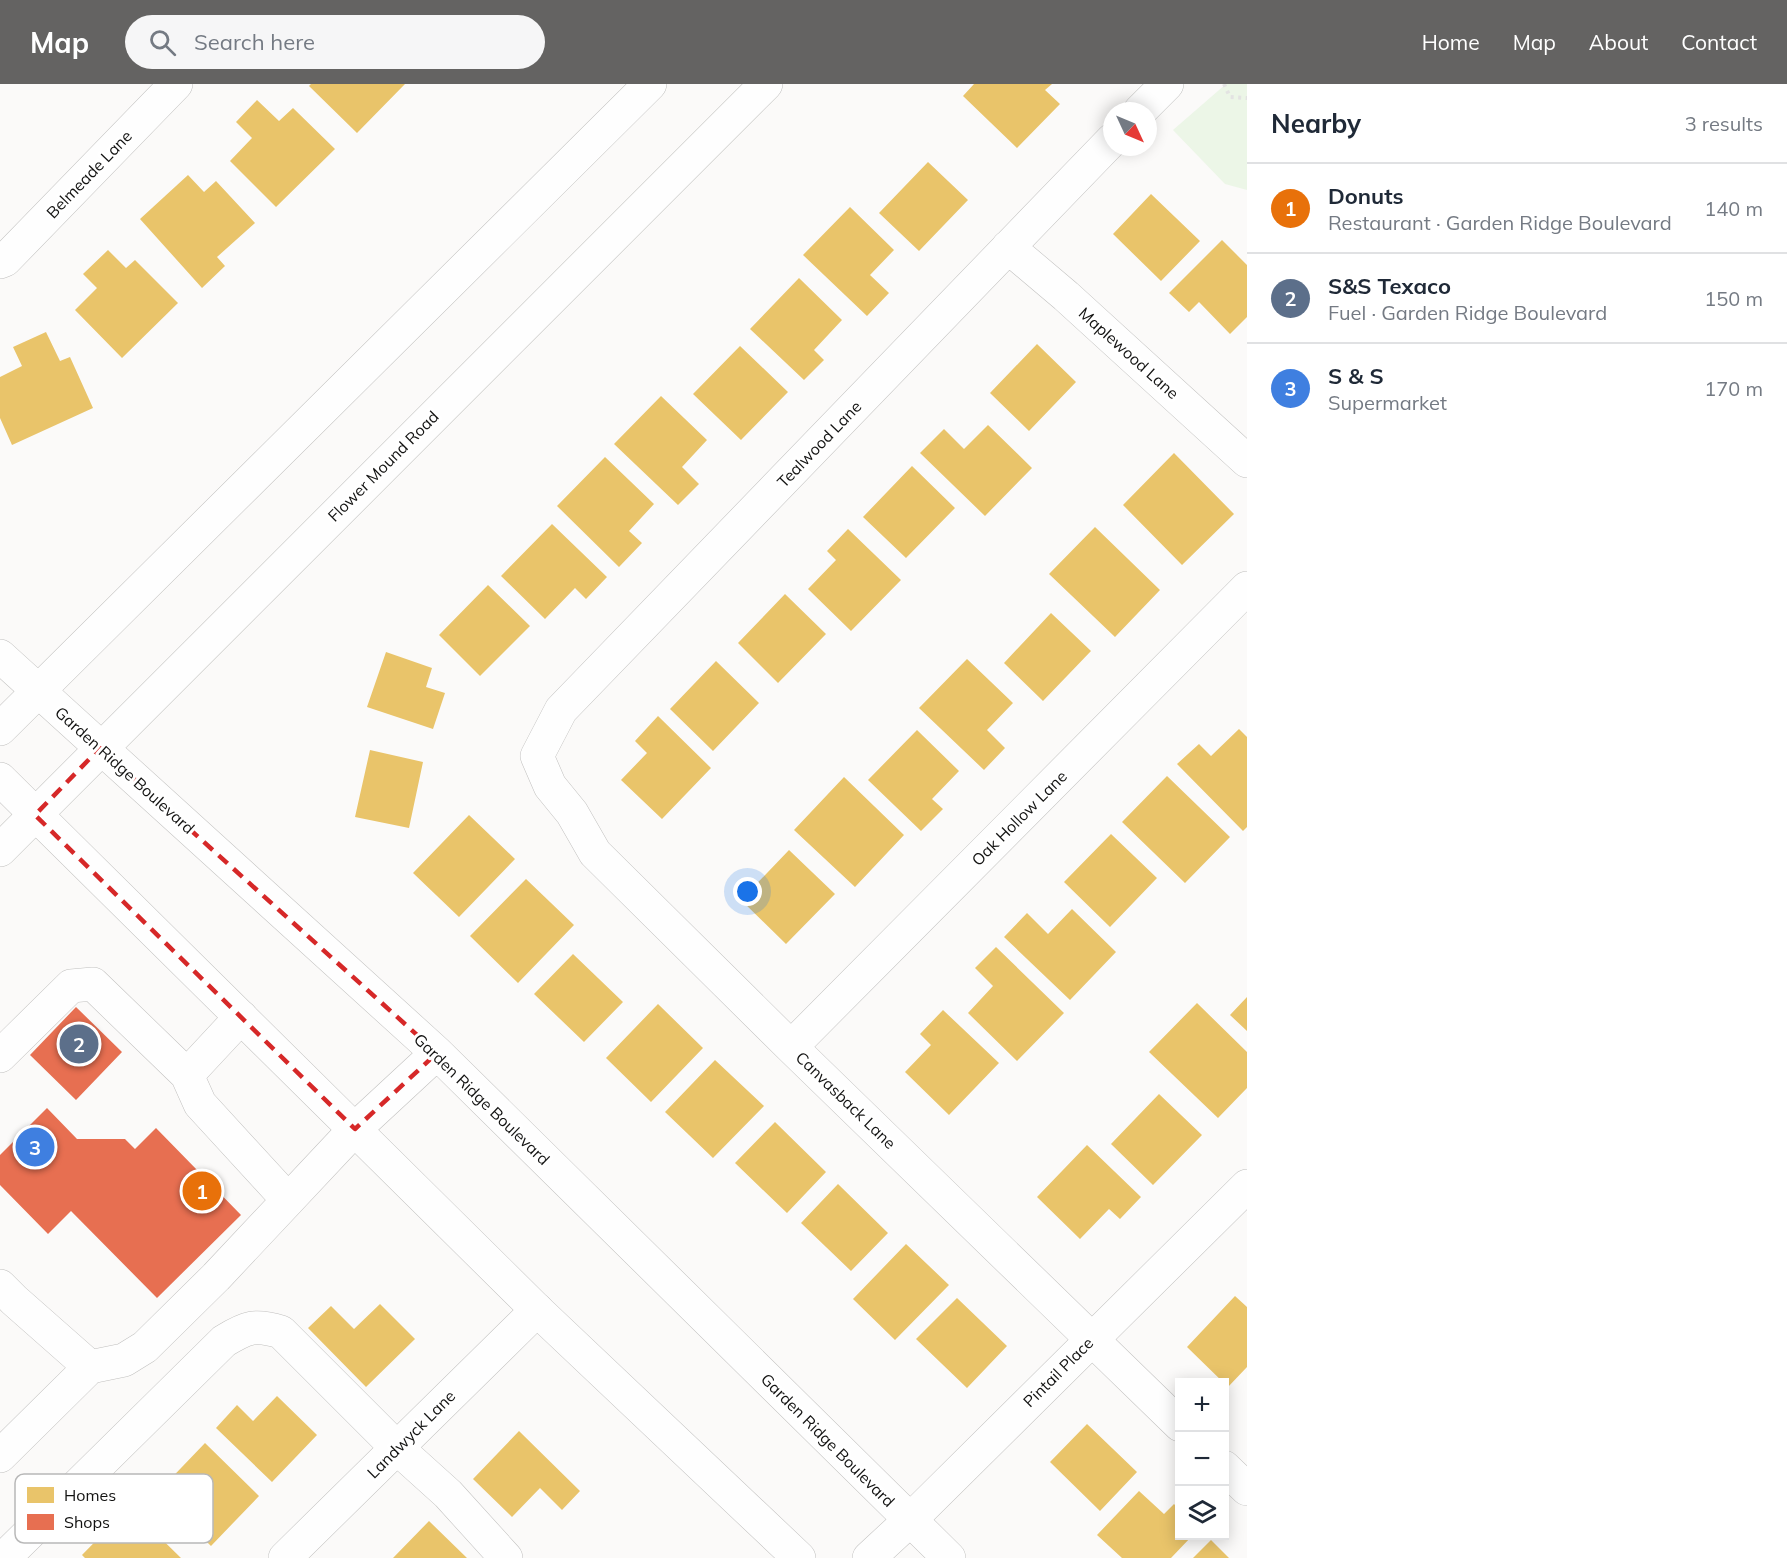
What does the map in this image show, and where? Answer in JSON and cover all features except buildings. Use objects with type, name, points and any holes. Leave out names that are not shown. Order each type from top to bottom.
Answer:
[{"type":"main road","name":"Belmeade Lane","points":[[0,262],[5,260],[176,84]]},
{"type":"main road","points":[[0,729],[650,84]]},
{"type":"main road","name":"Flower Mound Road","points":[[0,850],[766,84]]},
{"type":"main road","points":[[1149,102],[1167,84]]},
{"type":"main road","name":"Tealwood Lane","points":[[537,756],[561,710],[1103,149]]},
{"type":"main road","name":"Maplewood Lane","points":[[1008,247],[1066,296],[1247,461]]},
{"type":"main road","name":"Oak Hollow Lane","points":[[791,1047],[1247,588]]},
{"type":"main road","name":"Garden Ridge Boulevard","points":[[0,656],[437,1053],[949,1558]]},
{"type":"main road","name":"Canvasback Lane","points":[[537,756],[550,786],[572,813],[595,853],[1175,1421]]},
{"type":"main road","points":[[0,779],[537,1310],[799,1558]]},
{"type":"main road","points":[[0,1056],[71,986],[93,984],[187,1075],[200,1104],[288,1200]]},
{"type":"main road","points":[[187,1075],[242,1017]]},
{"type":"main road","points":[[0,1456],[90,1367],[124,1360],[145,1347],[216,1277],[355,1129],[437,1053]]},
{"type":"main road","name":"Pintail Place","points":[[869,1558],[1247,1186]]},
{"type":"main road","points":[[5,1300],[90,1367]]},
{"type":"main road","name":"Landwyck Lane","points":[[285,1558],[537,1310]]},
{"type":"main road","points":[[89,1474],[224,1341],[254,1327],[267,1327],[281,1332],[397,1448],[448,1494],[506,1558]]},
{"type":"main road","points":[[1229,1472],[1247,1489]]},
{"type":"main road","points":[[4,1558],[19,1543]]},
{"type":"path","points":[[1224,84],[1230,97],[1247,98]]},
{"type":"highlighted area","points":[[100,748],[437,1053],[355,1129],[35,815]]},
{"type":"green space","points":[[1226,84],[1247,84],[1247,190],[1225,184],[1173,130]]},
{"type":"place","name":"S&S Texaco","points":[[79,1044]]},
{"type":"place","name":"S & S","points":[[35,1147]]},
{"type":"place","name":"Donuts","points":[[202,1191]]}]
